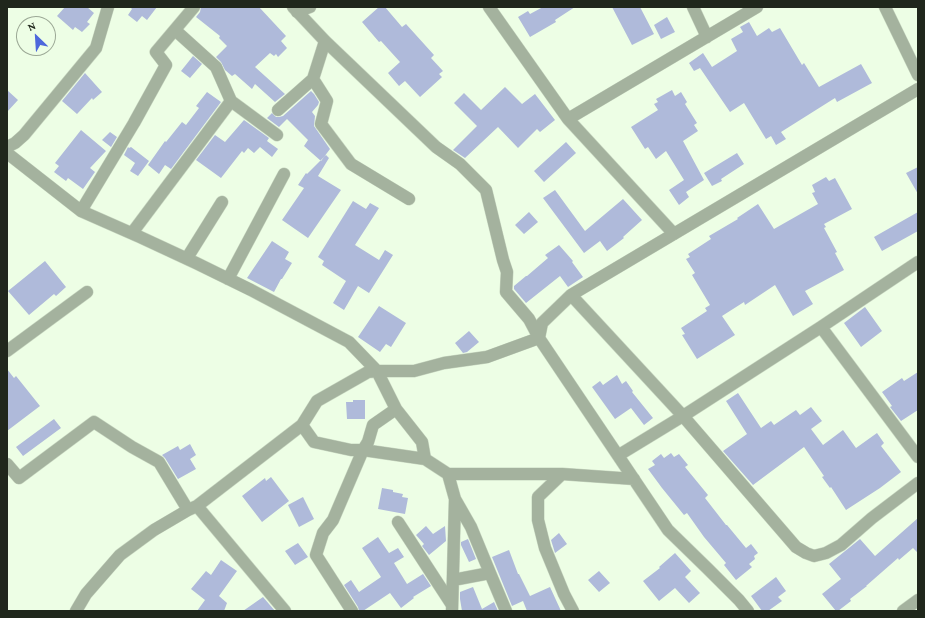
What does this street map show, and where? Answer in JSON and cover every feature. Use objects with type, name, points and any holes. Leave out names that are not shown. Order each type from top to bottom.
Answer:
[{"type":"street","points":[[7,148],[24,135],[96,48],[108,7]]},
{"type":"street","points":[[81,211],[134,123],[166,65],[156,52],[194,7]]},
{"type":"street","points":[[295,10],[310,7]]},
{"type":"street","points":[[489,7],[568,118],[674,234]]},
{"type":"street","points":[[693,7],[707,37]]},
{"type":"street","points":[[568,118],[757,7]]},
{"type":"street","points":[[885,7],[918,75]]},
{"type":"street","points":[[295,10],[325,41],[436,147],[460,164],[486,190],[507,272],[506,292],[529,319],[539,338],[668,530],[739,600],[748,611]]},
{"type":"street","points":[[175,30],[216,67],[232,101],[276,135]]},
{"type":"street","points":[[278,110],[313,79],[325,41]]},
{"type":"street","points":[[313,79],[327,101],[321,124],[351,164],[409,199]]},
{"type":"street","points":[[539,338],[542,323],[571,295],[918,89]]},
{"type":"street","points":[[132,234],[232,101]]},
{"type":"street","points":[[7,153],[81,211],[187,258],[349,342],[377,371],[396,409],[422,442],[425,459]]},
{"type":"street","points":[[228,279],[284,174]]},
{"type":"street","points":[[187,258],[222,202]]},
{"type":"street","points":[[618,456],[821,327],[918,262]]},
{"type":"street","points":[[7,352],[87,292]]},
{"type":"street","points":[[571,295],[683,416],[796,547],[806,553],[814,556],[826,553],[841,545],[872,518],[918,483]]},
{"type":"street","points":[[821,327],[918,457]]},
{"type":"street","points":[[76,611],[86,594],[120,555],[154,530],[192,508],[302,425],[317,401],[368,372],[414,371],[444,363],[487,357],[539,338]]},
{"type":"street","points":[[352,611],[316,556],[323,533],[336,514],[363,450],[368,442],[373,425],[396,409]]},
{"type":"street","points":[[7,464],[19,478],[94,422],[132,447],[159,462],[192,508],[285,611]]},
{"type":"street","points":[[302,425],[314,442],[351,450],[363,450],[425,459],[448,474],[562,474],[634,479]]},
{"type":"street","points":[[448,474],[455,499],[471,527],[506,611]]},
{"type":"street","points":[[562,474],[538,497],[538,520],[545,548],[564,594],[573,611]]},
{"type":"street","points":[[452,608],[455,499]]},
{"type":"street","points":[[398,522],[452,608]]},
{"type":"street","points":[[453,580],[490,573]]},
{"type":"street","points":[[904,611],[918,600]]},
{"type":"building","points":[[65,7],[87,7],[94,13],[87,22],[90,24],[82,32],[75,27],[73,30],[57,16]]},
{"type":"building","points":[[130,7],[157,7],[147,20],[142,16],[137,22],[128,15],[132,9]]},
{"type":"building","points":[[201,7],[259,7],[286,36],[281,41],[287,48],[278,57],[276,54],[274,56],[270,53],[255,67],[285,94],[275,102],[255,84],[252,89],[235,74],[232,76],[225,70],[221,62],[216,57],[227,46],[219,38],[220,36],[196,17],[200,12]]},
{"type":"building","points":[[379,7],[385,7],[402,27],[406,24],[434,55],[431,58],[443,71],[439,74],[442,77],[420,97],[405,81],[399,86],[388,73],[400,62],[381,41],[379,42],[362,22]]},
{"type":"building","points":[[543,7],[575,7],[555,20],[556,22],[530,37],[518,17],[528,11],[530,14]]},
{"type":"building","points":[[612,7],[640,7],[654,34],[632,45]]},
{"type":"building","points":[[667,17],[675,32],[661,39],[654,25]]},
{"type":"building","points":[[749,22],[757,36],[769,28],[772,32],[780,28],[802,65],[804,63],[819,87],[861,64],[872,83],[837,102],[835,98],[781,132],[786,139],[776,145],[771,136],[766,139],[744,103],[730,112],[700,68],[694,71],[689,63],[703,53],[712,67],[737,51],[731,39],[743,32],[740,27]]},
{"type":"building","points":[[193,56],[202,64],[190,78],[181,71]]},
{"type":"building","points":[[85,73],[102,92],[93,100],[92,98],[77,114],[62,101]]},
{"type":"building","points":[[505,87],[522,104],[535,94],[555,120],[540,132],[537,129],[518,148],[498,127],[465,158],[453,150],[477,126],[454,103],[464,93],[481,110]]},
{"type":"building","points":[[7,90],[18,100],[7,112]]},
{"type":"building","points":[[672,90],[675,96],[681,92],[687,102],[685,104],[697,123],[694,125],[698,131],[683,141],[704,180],[686,192],[689,197],[679,205],[669,190],[684,180],[666,151],[656,159],[648,147],[645,149],[631,127],[658,110],[654,104],[658,102],[656,99]]},
{"type":"building","points":[[311,91],[319,102],[312,112],[315,116],[314,126],[330,149],[321,161],[304,146],[308,140],[287,119],[279,127],[267,118],[272,113],[276,117],[283,116]]},
{"type":"building","points":[[207,92],[221,102],[171,169],[165,165],[159,174],[148,165],[165,141],[166,142],[182,122],[186,125],[199,108],[196,106]]},
{"type":"building","points":[[244,120],[269,138],[267,141],[278,149],[272,157],[260,147],[254,153],[248,148],[244,153],[242,151],[221,178],[196,160],[215,135],[225,142]]},
{"type":"building","points":[[81,130],[106,151],[90,168],[95,172],[83,189],[68,178],[66,181],[54,172],[59,166],[55,163]]},
{"type":"building","points":[[110,132],[117,137],[111,147],[102,140]]},
{"type":"building","points":[[566,142],[576,153],[544,182],[534,171]]},
{"type":"building","points":[[128,147],[131,147],[149,161],[138,176],[130,171],[135,163],[124,155]]},
{"type":"building","points":[[737,153],[744,164],[721,179],[722,181],[712,186],[704,173]]},
{"type":"building","points":[[326,155],[329,158],[318,176],[341,190],[308,238],[282,220],[304,188],[298,185],[306,173],[307,174]]},
{"type":"building","points":[[918,167],[918,194],[906,173]]},
{"type":"building","points":[[826,177],[829,181],[835,178],[852,209],[824,224],[826,227],[824,228],[837,252],[835,253],[844,270],[805,291],[813,304],[793,316],[775,285],[745,305],[744,302],[722,316],[735,335],[697,359],[682,335],[685,334],[681,328],[707,311],[705,308],[710,305],[692,275],[695,273],[686,259],[690,257],[688,254],[711,239],[709,236],[738,219],[737,218],[758,204],[774,229],[818,204],[812,193],[815,192],[812,185]]},
{"type":"building","points":[[555,190],[585,231],[623,199],[642,220],[623,237],[624,238],[607,251],[600,241],[584,253],[543,198]]},
{"type":"building","points":[[353,201],[366,209],[370,203],[379,208],[355,245],[379,260],[385,250],[393,255],[369,293],[358,286],[344,310],[333,303],[346,281],[322,265],[324,261],[318,257]]},
{"type":"building","points":[[529,212],[538,222],[524,234],[515,225]]},
{"type":"building","points":[[918,212],[918,231],[882,251],[874,237]]},
{"type":"building","points":[[272,241],[289,252],[285,259],[292,263],[274,292],[247,278]]},
{"type":"building","points":[[559,245],[573,261],[572,262],[583,277],[568,287],[560,276],[526,303],[514,289],[514,286],[548,258],[545,255]]},
{"type":"building","points":[[45,261],[66,287],[56,296],[54,294],[29,315],[8,291]]},
{"type":"building","points":[[379,306],[406,323],[391,347],[386,344],[380,352],[358,337]]},
{"type":"building","points":[[865,307],[882,331],[861,347],[844,323]]},
{"type":"building","points":[[469,331],[479,342],[467,352],[463,353],[455,343]]},
{"type":"building","points":[[7,369],[14,378],[16,376],[40,406],[7,431]]},
{"type":"building","points":[[918,372],[918,410],[901,421],[890,407],[892,406],[882,392],[902,378],[904,381]]},
{"type":"building","points":[[617,375],[622,384],[626,381],[633,391],[632,392],[653,418],[644,425],[631,408],[615,419],[592,387],[600,381],[603,385]]},
{"type":"building","points":[[738,393],[761,428],[771,421],[774,425],[796,410],[800,415],[811,407],[822,421],[811,429],[823,445],[843,430],[856,448],[877,433],[884,443],[881,446],[901,472],[880,488],[846,510],[831,487],[830,488],[822,477],[824,476],[804,447],[753,485],[723,451],[747,434],[726,401]]},
{"type":"building","points":[[353,400],[365,400],[365,419],[347,419],[346,402],[353,402]]},
{"type":"building","points":[[54,419],[61,428],[23,456],[16,447]]},
{"type":"building","points":[[190,444],[196,455],[190,459],[196,469],[178,479],[162,455],[178,446],[180,450]]},
{"type":"building","points":[[671,453],[674,457],[679,454],[688,465],[685,467],[708,495],[705,498],[746,548],[751,544],[758,553],[754,556],[755,559],[749,564],[752,567],[736,580],[724,565],[726,563],[704,537],[687,513],[684,515],[648,469],[655,465],[652,461],[661,454],[664,458]]},
{"type":"building","points":[[271,477],[289,501],[262,522],[242,496],[265,478],[266,481]]},
{"type":"building","points":[[382,488],[393,490],[393,492],[403,494],[402,497],[408,498],[405,514],[378,509]]},
{"type":"building","points":[[303,497],[314,519],[299,527],[288,505]]},
{"type":"building","points":[[918,518],[918,553],[913,548],[899,560],[898,558],[850,599],[851,601],[836,611],[822,594],[841,579],[829,564],[860,539],[875,556]]},
{"type":"building","points":[[426,526],[433,534],[445,526],[446,541],[429,555],[422,546],[424,544],[416,535]]},
{"type":"building","points":[[559,533],[567,544],[555,553],[551,540]]},
{"type":"building","points":[[378,537],[389,553],[398,548],[404,557],[394,563],[407,584],[423,574],[431,586],[413,597],[414,598],[401,608],[390,593],[363,611],[359,611],[344,585],[351,580],[359,592],[381,577],[362,548]]},
{"type":"building","points":[[468,539],[476,559],[469,562],[461,545],[461,542]]},
{"type":"building","points":[[298,543],[308,557],[295,565],[285,551]]},
{"type":"building","points":[[509,550],[518,574],[530,596],[550,587],[561,611],[527,611],[523,601],[512,606],[492,557]]},
{"type":"building","points":[[675,553],[691,571],[685,577],[700,593],[689,603],[675,588],[659,601],[643,581],[660,568],[659,567]]},
{"type":"building","points":[[221,560],[237,571],[219,596],[227,603],[224,611],[197,611],[205,600],[191,589],[206,571],[211,575]]},
{"type":"building","points":[[599,571],[610,583],[599,592],[588,580]]},
{"type":"building","points":[[776,577],[786,591],[778,597],[782,601],[768,611],[762,611],[751,596]]},
{"type":"building","points":[[473,587],[482,609],[494,602],[498,611],[462,611],[460,592]]},
{"type":"building","points":[[263,597],[275,611],[243,611]]}]
